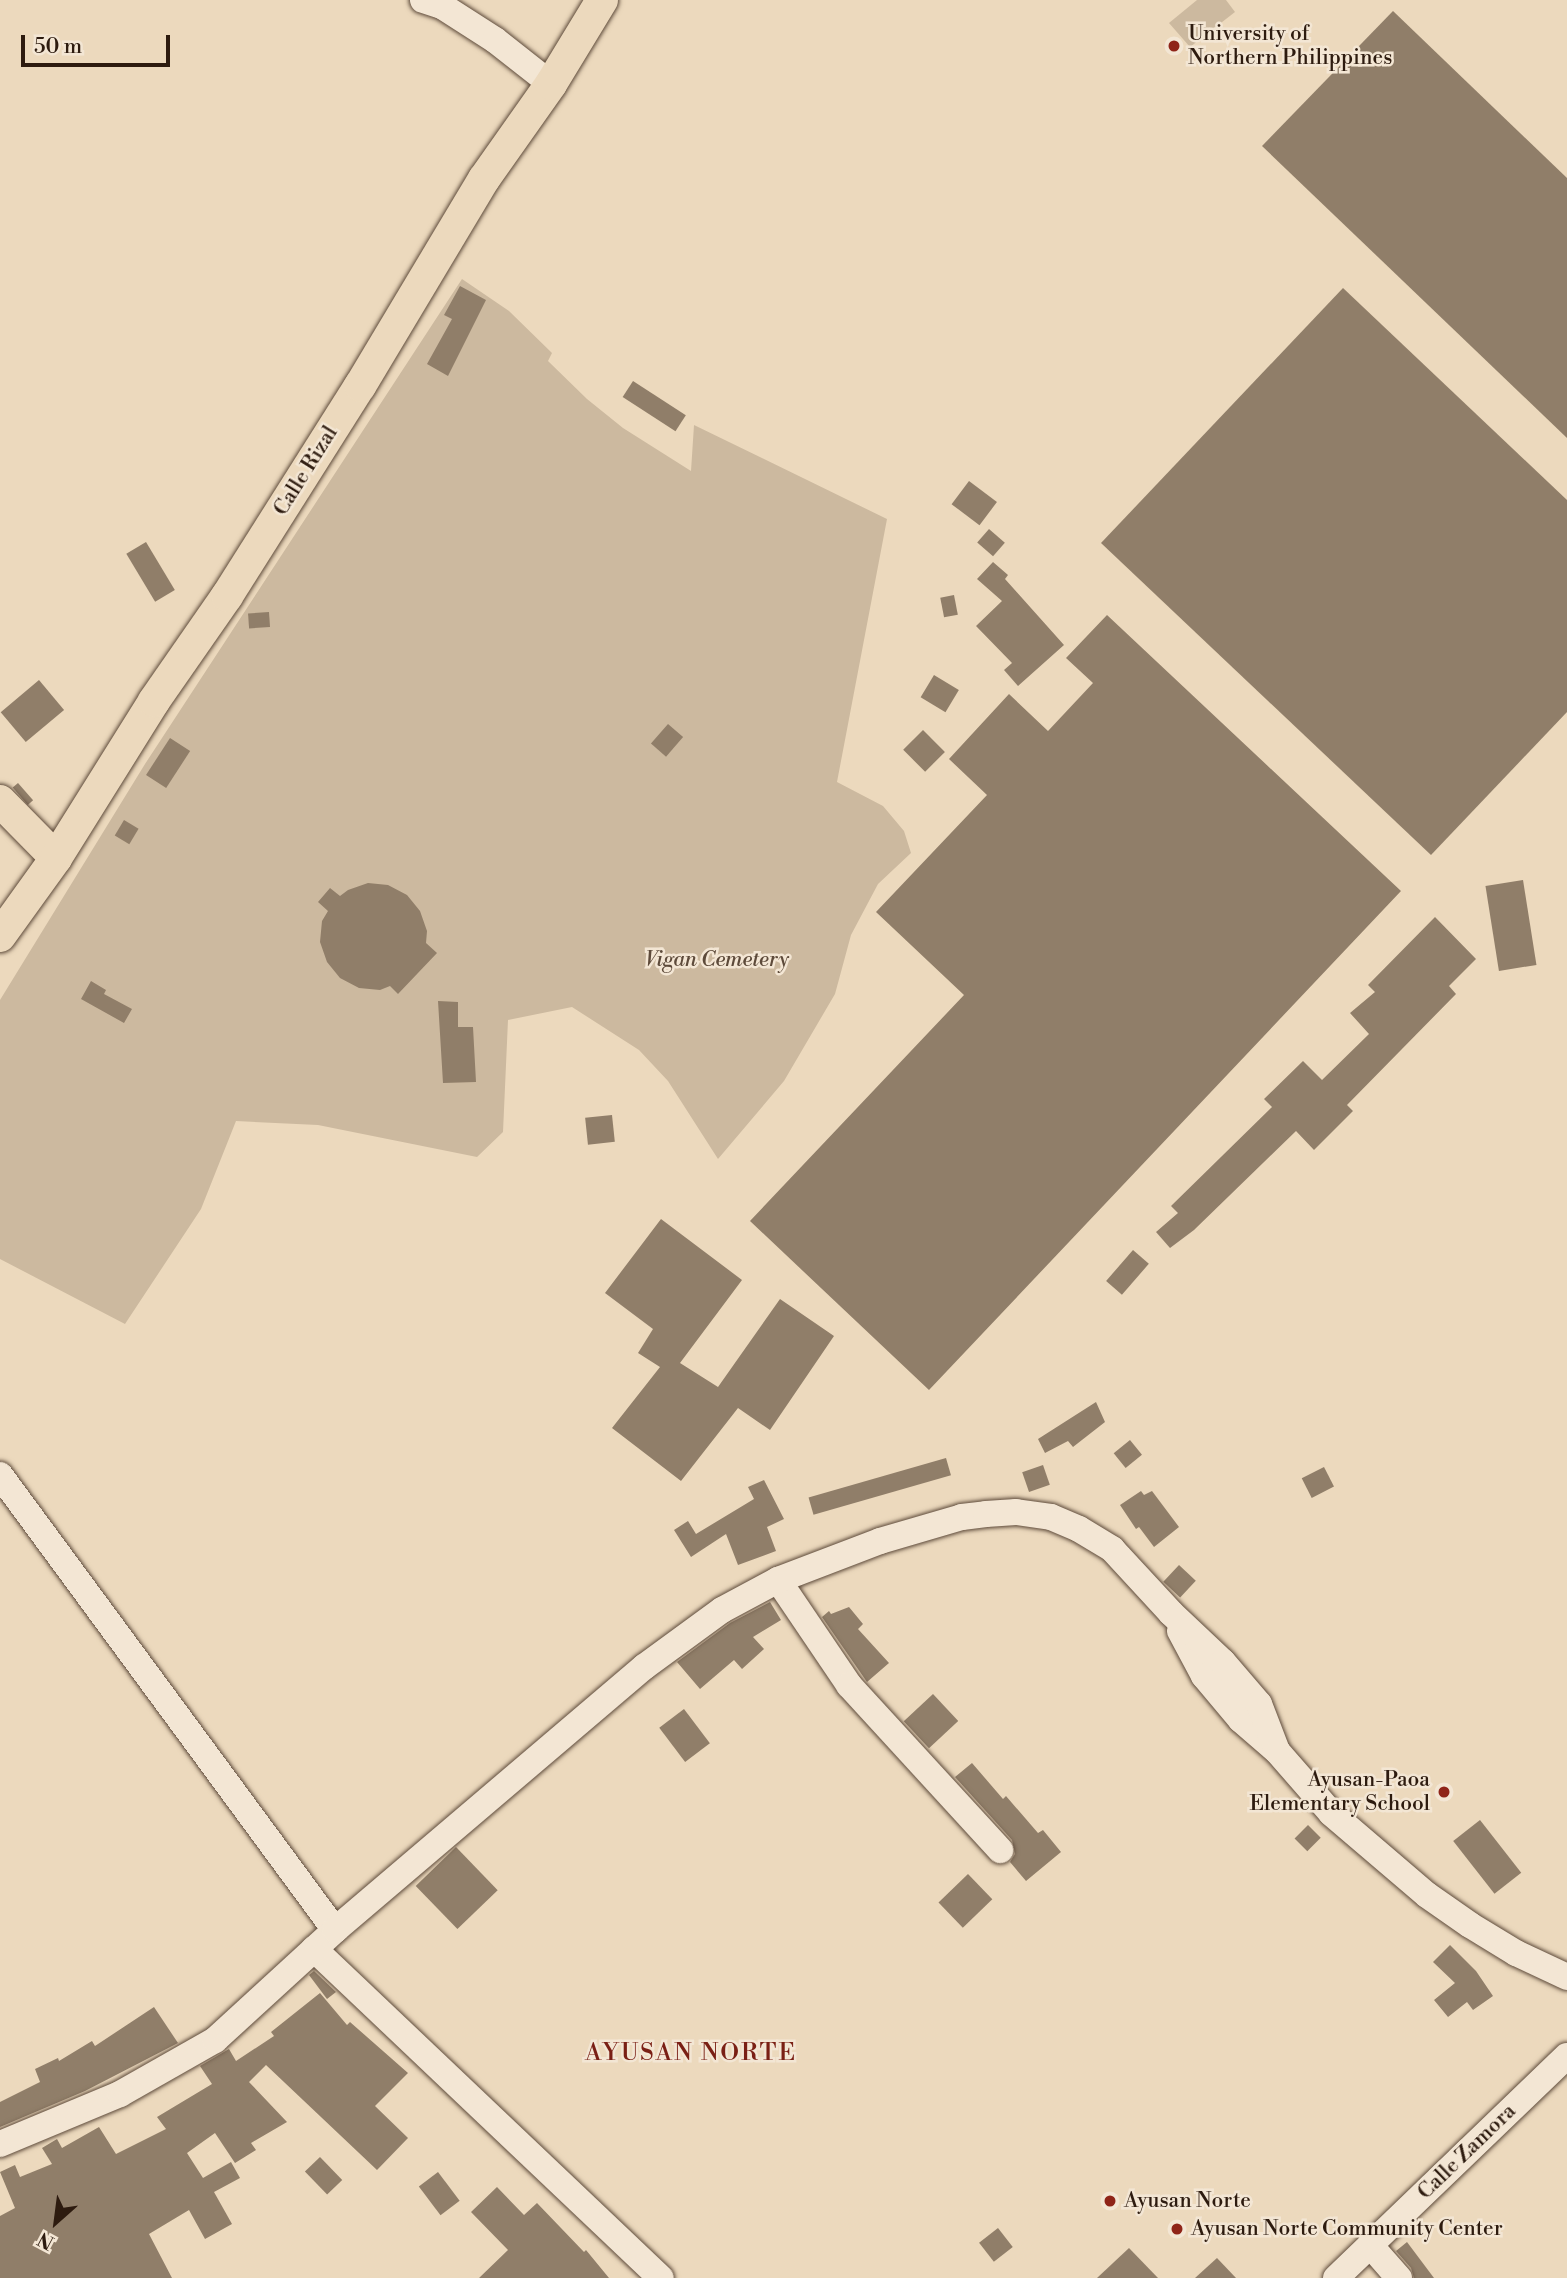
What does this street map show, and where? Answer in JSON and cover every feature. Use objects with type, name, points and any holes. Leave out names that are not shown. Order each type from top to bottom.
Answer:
[{"type":"main road","name":"Calle Rizal","points":[[0,936],[56,858],[154,701],[227,596],[360,386],[484,179],[551,84],[602,0]]},
{"type":"main road","points":[[0,801],[56,858]]},
{"type":"street","points":[[423,0],[442,6],[495,40],[551,84]]},
{"type":"street","points":[[0,1475],[335,1930]]},
{"type":"street","points":[[0,2144],[120,2094],[215,2040],[335,1930],[644,1667],[722,1610],[778,1580],[880,1541],[962,1517],[1016,1512],[1051,1517],[1112,1549],[1171,1613],[1250,1712],[1277,1751],[1331,1813],[1427,1895],[1516,1953],[1564,1973]]},
{"type":"street","points":[[778,1580],[849,1685],[1000,1850]]},
{"type":"street","points":[[314,1949],[661,2278]]},
{"type":"street","name":"Calle Zamora","points":[[1336,2278],[1567,2056]]},
{"type":"street","points":[[1370,2245],[1399,2278]]},
{"type":"green space","points":[[1197,0],[1226,0],[1235,12],[1190,47],[1169,23]]},
{"type":"green space","name":"Vigan Cemetery","points":[[462,279],[509,311],[552,353],[548,361],[587,399],[623,428],[691,471],[694,425],[887,519],[837,782],[883,806],[904,831],[911,853],[878,884],[851,935],[835,994],[784,1081],[718,1159],[668,1081],[639,1050],[572,1007],[508,1020],[503,1132],[477,1157],[318,1125],[236,1121],[201,1209],[125,1324],[0,1259],[0,1000],[145,764]]},
{"type":"building","points":[[1393,11],[1567,178],[1567,438],[1262,146]]},
{"type":"building","points":[[460,286],[486,300],[448,376],[427,364],[452,319],[444,315]]},
{"type":"building","points":[[1343,288],[1567,500],[1567,712],[1431,855],[1101,543]]},
{"type":"building","points":[[633,381],[686,415],[675,431],[623,397]]},
{"type":"building","points":[[969,481],[997,502],[979,525],[952,504]]},
{"type":"building","points":[[989,529],[1005,543],[993,556],[977,543]]},
{"type":"building","points":[[146,542],[175,590],[155,602],[126,554]]},
{"type":"building","points":[[993,562],[1008,575],[1005,579],[1064,645],[1018,686],[1004,670],[1012,663],[976,626],[1002,601],[977,579]]},
{"type":"building","points":[[954,595],[958,615],[944,617],[940,598]]},
{"type":"building","points":[[269,612],[270,627],[249,628],[248,613]]},
{"type":"building","points":[[1107,615],[1401,891],[929,1390],[750,1221],[964,995],[876,912],[987,795],[949,759],[1009,694],[1048,731],[1093,683],[1066,658]]},
{"type":"building","points":[[934,675],[959,690],[945,712],[921,697]]},
{"type":"building","points":[[39,680],[64,710],[26,742],[1,712]]},
{"type":"building","points":[[668,724],[683,737],[666,757],[651,744]]},
{"type":"building","points":[[923,730],[945,752],[925,772],[903,750]]},
{"type":"building","points":[[170,738],[190,751],[166,788],[146,775]]},
{"type":"building","points":[[18,783],[33,800],[28,805],[13,788]]},
{"type":"building","points":[[124,820],[139,829],[129,844],[115,835]]},
{"type":"building","points":[[1523,880],[1536,965],[1499,971],[1485,886]]},
{"type":"building","points":[[368,883],[388,885],[407,895],[420,911],[427,931],[426,943],[437,953],[398,994],[390,986],[380,990],[359,988],[340,978],[327,962],[320,942],[322,921],[328,911],[318,902],[330,888],[340,896]]},
{"type":"building","points":[[1435,917],[1476,959],[1449,986],[1456,994],[1347,1105],[1353,1111],[1314,1150],[1296,1131],[1194,1230],[1170,1248],[1156,1232],[1178,1213],[1171,1206],[1272,1107],[1264,1099],[1303,1061],[1322,1080],[1369,1034],[1350,1013],[1375,992],[1368,985]]},
{"type":"building","points":[[91,981],[106,990],[104,994],[132,1009],[124,1023],[81,999]]},
{"type":"building","points":[[438,1001],[458,1002],[458,1027],[473,1027],[476,1082],[443,1083]]},
{"type":"building","points":[[612,1115],[615,1142],[588,1145],[585,1118]]},
{"type":"building","points":[[661,1219],[742,1280],[680,1363],[718,1387],[780,1299],[834,1336],[770,1430],[738,1408],[681,1481],[612,1428],[660,1367],[638,1353],[653,1329],[605,1293]]},
{"type":"building","points":[[1133,1250],[1149,1264],[1122,1295],[1106,1281]]},
{"type":"building","points":[[1096,1402],[1105,1422],[1073,1447],[1068,1441],[1045,1453],[1038,1439]]},
{"type":"building","points":[[1130,1440],[1142,1455],[1126,1468],[1114,1453]]},
{"type":"building","points":[[946,1458],[951,1475],[814,1515],[809,1497]]},
{"type":"building","points":[[1043,1465],[1050,1485],[1029,1492],[1022,1472]]},
{"type":"building","points":[[1324,1467],[1334,1487],[1312,1498],[1302,1478]]},
{"type":"building","points":[[764,1480],[784,1519],[767,1527],[776,1551],[738,1565],[726,1534],[691,1557],[674,1530],[688,1521],[696,1534],[754,1499],[748,1487]]},
{"type":"building","points":[[1141,1491],[1144,1495],[1152,1491],[1179,1527],[1154,1547],[1139,1527],[1136,1529],[1120,1505]]},
{"type":"building","points":[[1179,1565],[1196,1581],[1180,1598],[1163,1582]]},
{"type":"building","points":[[770,1602],[781,1620],[753,1637],[764,1649],[742,1669],[734,1660],[700,1689],[677,1662],[730,1623]]},
{"type":"building","points":[[849,1607],[863,1624],[858,1629],[889,1663],[867,1682],[822,1617],[829,1611],[831,1614]]},
{"type":"building","points":[[933,1694],[958,1721],[929,1748],[904,1721]]},
{"type":"building","points":[[684,1709],[710,1743],[685,1762],[659,1728]]},
{"type":"building","points":[[972,1763],[1003,1799],[1006,1796],[1038,1833],[1043,1830],[1061,1852],[1026,1881],[1010,1862],[1015,1854],[1012,1840],[955,1777]]},
{"type":"building","points":[[1480,1820],[1521,1873],[1494,1894],[1453,1841]]},
{"type":"building","points":[[1308,1825],[1321,1838],[1307,1851],[1295,1838]]},
{"type":"building","points":[[456,1847],[498,1890],[457,1929],[416,1886]]},
{"type":"building","points":[[968,1874],[992,1899],[963,1928],[939,1902]]},
{"type":"building","points":[[1450,1945],[1476,1971],[1493,1996],[1473,2010],[1467,2002],[1448,2017],[1434,2000],[1455,1983],[1433,1962]]},
{"type":"building","points":[[314,1971],[336,1992],[327,1999],[309,1975]]},
{"type":"building","points":[[320,1993],[347,2025],[350,2022],[408,2073],[375,2106],[408,2138],[377,2170],[266,2065],[249,2082],[287,2122],[251,2143],[256,2150],[235,2163],[215,2133],[187,2153],[203,2178],[231,2162],[240,2178],[214,2192],[232,2224],[205,2239],[189,2210],[149,2234],[172,2278],[0,2278],[0,2216],[15,2208],[0,2172],[15,2165],[20,2177],[52,2164],[42,2148],[57,2139],[62,2148],[99,2127],[116,2154],[166,2129],[157,2117],[212,2084],[200,2066],[229,2049],[236,2061],[274,2036],[271,2032]]},
{"type":"building","points":[[154,2007],[178,2043],[85,2091],[0,2127],[0,2102],[40,2082],[35,2069],[58,2058],[59,2061],[92,2041],[95,2046]]},
{"type":"building","points":[[320,2157],[342,2180],[327,2195],[305,2172]]},
{"type":"building","points":[[438,2172],[460,2201],[440,2215],[419,2186]]},
{"type":"building","points":[[497,2187],[524,2215],[537,2203],[584,2252],[586,2250],[609,2278],[479,2278],[508,2250],[471,2212]]},
{"type":"building","points":[[998,2228],[1013,2247],[994,2262],[979,2243]]},
{"type":"building","points":[[1407,2242],[1434,2278],[1414,2278],[1411,2268],[1396,2251]]},
{"type":"building","points":[[1129,2248],[1158,2278],[1097,2278]]},
{"type":"building","points":[[1217,2258],[1236,2278],[1195,2278]]},
{"type":"place","name":"University of Northern Philippines","points":[[1174,46]]},
{"type":"place","name":"Ayusan-Paoa Elementary School","points":[[1444,1792]]},
{"type":"place","name":"Ayusan Norte","points":[[1110,2201]]},
{"type":"place","name":"Ayusan Norte Community Center","points":[[1177,2229]]},
{"type":"district","name":"AYUSAN NORTE","points":[[691,2054]]}]
